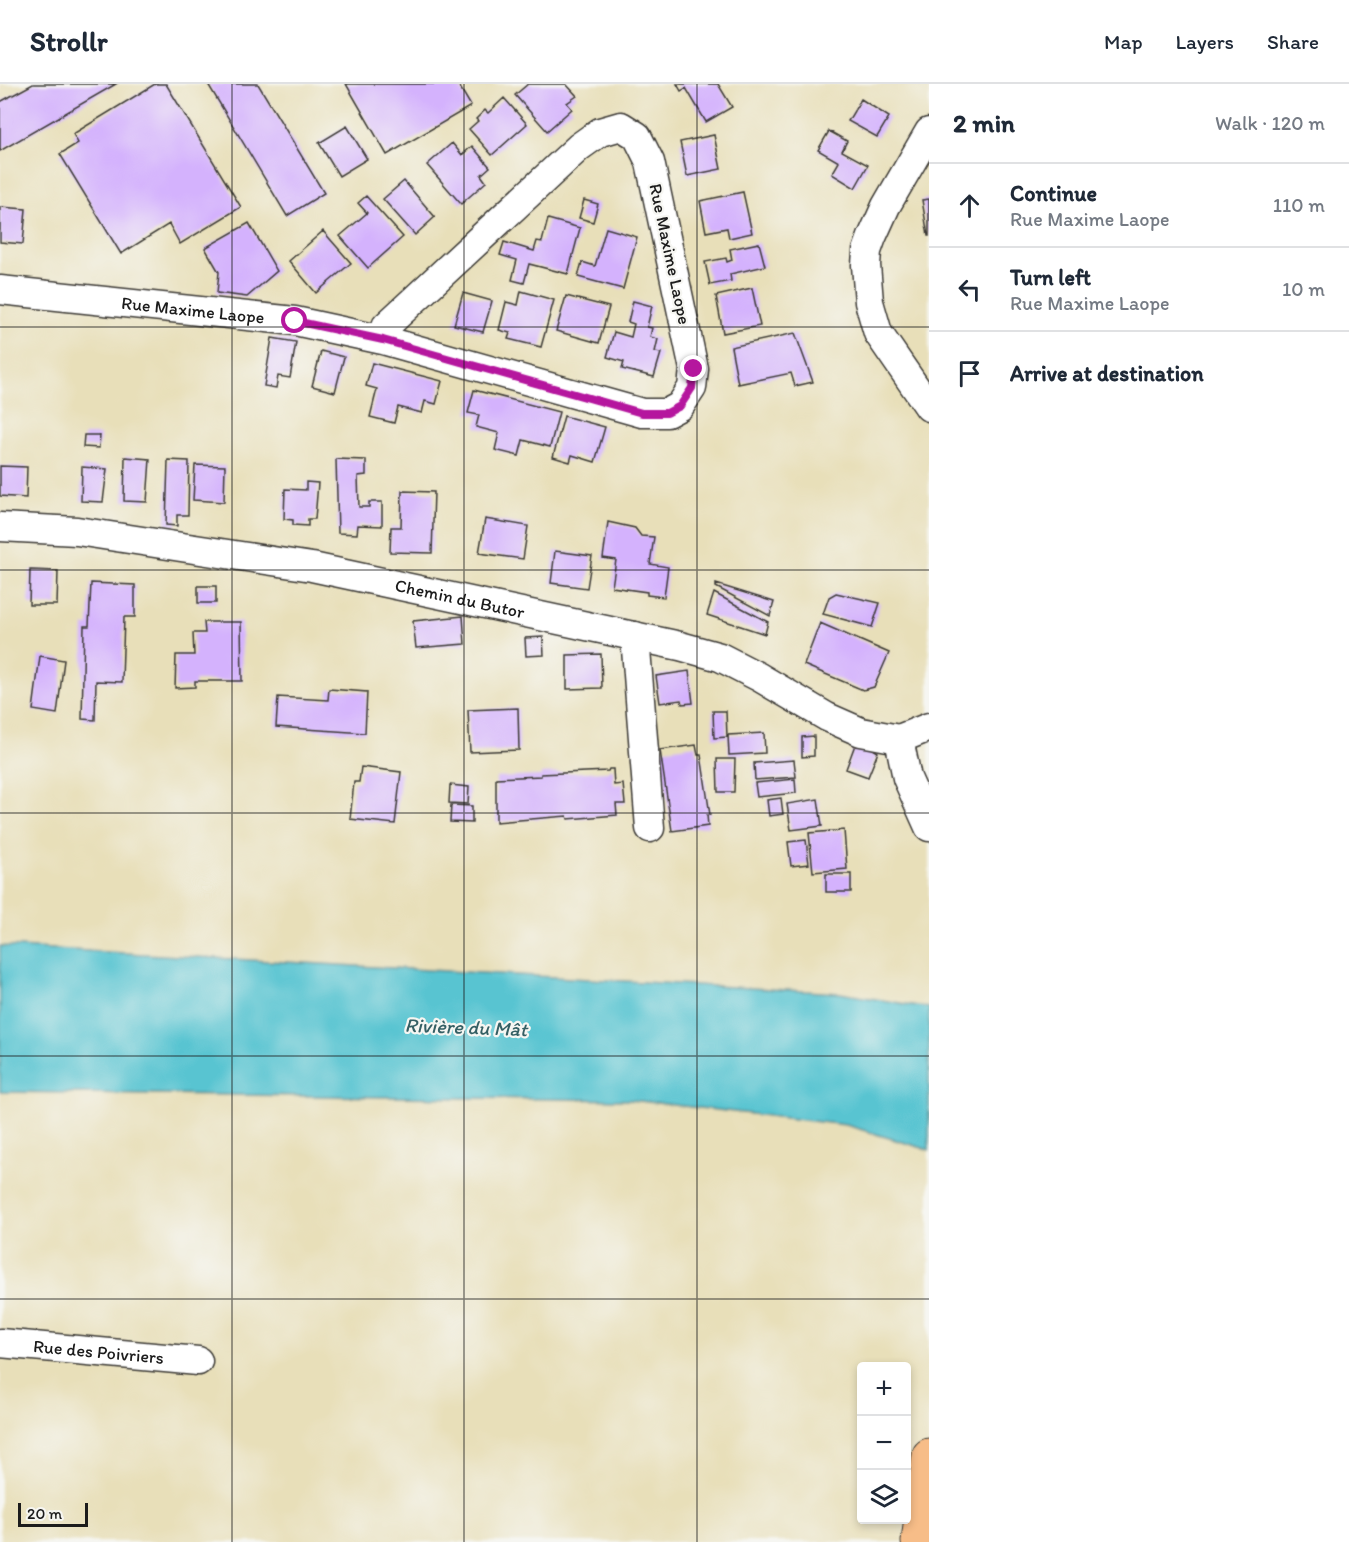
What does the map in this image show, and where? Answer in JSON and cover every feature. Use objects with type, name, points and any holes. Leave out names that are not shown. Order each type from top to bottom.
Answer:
[{"type":"highway","points":[[918,1542],[929,1455]]},
{"type":"street","name":"Rue Maxime Laope","points":[[0,290],[295,321],[383,340],[642,413],[667,413],[680,406],[692,388],[694,369],[650,162],[637,136],[621,126],[600,132],[579,147],[386,326],[383,340]]},
{"type":"street","points":[[929,132],[886,206],[867,251],[866,266],[869,302],[878,333],[929,407]]},
{"type":"street","name":"Chemin du Butor","points":[[0,527],[77,531],[312,567],[635,636],[720,657],[827,717],[861,732],[899,738]]},
{"type":"street","points":[[635,636],[650,828]]},
{"type":"street","points":[[929,727],[899,738],[907,778],[929,827]]},
{"type":"street","name":"Rue des Poivriers","points":[[0,1343],[198,1361]]},
{"type":"water","name":"Rivière du Mât","points":[[0,946],[840,993],[929,1008],[929,1150],[846,1125],[631,1100],[0,1092]]},
{"type":"building","points":[[33,84],[116,84],[0,151],[0,102]]},
{"type":"building","points":[[155,84],[166,84],[241,207],[180,244],[169,224],[121,254],[60,154],[78,143],[73,134]]},
{"type":"building","points":[[208,84],[258,84],[324,193],[287,216]]},
{"type":"building","points":[[346,84],[458,84],[471,106],[387,155]]},
{"type":"building","points":[[528,84],[566,84],[577,96],[567,103],[572,109],[547,131],[515,95]]},
{"type":"building","points":[[677,84],[718,84],[732,107],[706,122],[686,88],[681,91]]},
{"type":"building","points":[[504,98],[527,124],[492,155],[469,129],[485,110],[488,113]]},
{"type":"building","points":[[861,99],[889,117],[877,137],[848,121]]},
{"type":"building","points":[[347,126],[367,159],[339,176],[319,143]]},
{"type":"building","points":[[829,131],[847,141],[842,151],[868,165],[855,188],[832,174],[839,162],[818,150]]},
{"type":"building","points":[[714,135],[721,169],[687,176],[680,142]]},
{"type":"building","points":[[452,143],[462,155],[472,146],[490,167],[481,175],[486,182],[461,204],[427,165]]},
{"type":"building","points":[[404,181],[435,217],[415,235],[383,199]]},
{"type":"building","points":[[743,192],[752,233],[729,238],[727,228],[706,232],[700,201]]},
{"type":"building","points":[[366,196],[403,237],[368,268],[340,236],[367,213],[358,203]]},
{"type":"building","points":[[929,199],[929,236],[928,236],[922,200]]},
{"type":"building","points":[[584,200],[598,204],[593,222],[579,218]]},
{"type":"building","points":[[0,207],[26,209],[23,244],[0,242]]},
{"type":"building","points":[[548,219],[580,228],[568,274],[529,264],[524,283],[512,280],[517,260],[500,255],[504,242],[534,251],[537,241],[542,242]]},
{"type":"building","points":[[249,223],[277,271],[247,297],[217,293],[219,272],[205,248]]},
{"type":"building","points":[[606,228],[637,237],[623,289],[578,277],[582,262],[595,266]]},
{"type":"building","points":[[323,231],[351,263],[316,293],[289,261]]},
{"type":"building","points":[[759,243],[765,266],[730,274],[731,281],[710,285],[705,262],[726,258],[727,262],[732,260],[730,249]]},
{"type":"building","points":[[752,288],[760,326],[723,333],[716,296]]},
{"type":"building","points":[[521,291],[554,300],[541,347],[508,339],[510,333],[499,330],[506,302],[518,305]]},
{"type":"building","points":[[463,293],[492,301],[483,332],[454,325]]},
{"type":"building","points":[[566,296],[609,307],[599,343],[556,331]]},
{"type":"building","points":[[633,301],[652,306],[647,327],[652,328],[650,337],[658,339],[655,352],[661,353],[654,377],[622,369],[624,362],[607,357],[614,332],[631,337],[634,324],[628,322]]},
{"type":"building","points":[[795,333],[813,382],[795,386],[791,373],[738,384],[731,347]]},
{"type":"building","points":[[272,338],[296,342],[290,378],[278,376],[276,388],[264,386]]},
{"type":"building","points":[[321,351],[344,357],[335,392],[312,386]]},
{"type":"building","points":[[372,363],[442,381],[436,404],[425,401],[422,413],[398,407],[394,423],[370,417],[377,389],[366,386]]},
{"type":"building","points":[[474,390],[559,412],[550,447],[523,440],[519,456],[495,450],[499,433],[476,427],[479,415],[468,413]]},
{"type":"building","points":[[564,416],[605,427],[595,462],[572,455],[570,462],[553,457]]},
{"type":"building","points":[[84,435],[100,435],[99,448],[83,447]]},
{"type":"building","points":[[125,457],[150,459],[147,502],[124,501]]},
{"type":"building","points":[[336,459],[366,460],[366,475],[358,476],[359,507],[369,507],[369,502],[382,502],[382,526],[358,525],[357,534],[338,533]]},
{"type":"building","points":[[168,460],[189,461],[188,515],[177,515],[177,526],[166,525]]},
{"type":"building","points":[[195,465],[225,466],[224,502],[193,500]]},
{"type":"building","points":[[0,466],[27,467],[26,498],[0,496]]},
{"type":"building","points":[[82,467],[107,469],[103,502],[81,501]]},
{"type":"building","points":[[306,482],[318,483],[315,519],[308,519],[308,526],[293,525],[293,520],[284,519],[285,489],[306,490]]},
{"type":"building","points":[[402,491],[434,492],[432,553],[390,552],[391,527],[401,527]]},
{"type":"building","points":[[485,519],[528,526],[523,559],[479,553]]},
{"type":"building","points":[[608,522],[635,528],[641,536],[654,537],[650,564],[668,567],[664,597],[612,587],[616,560],[603,558]]},
{"type":"building","points":[[555,551],[592,556],[587,588],[551,583]]},
{"type":"building","points":[[30,570],[58,571],[57,605],[29,605]]},
{"type":"building","points":[[91,583],[135,585],[135,617],[124,617],[122,682],[96,681],[95,720],[82,719],[84,626],[89,626]]},
{"type":"building","points":[[716,584],[774,602],[770,616],[716,587]]},
{"type":"building","points":[[198,586],[216,586],[216,603],[198,603]]},
{"type":"building","points":[[714,593],[768,622],[765,634],[707,615]]},
{"type":"building","points":[[836,593],[880,603],[872,627],[823,614],[829,597]]},
{"type":"building","points":[[463,616],[465,644],[416,648],[413,621]]},
{"type":"building","points":[[204,622],[241,622],[242,681],[195,681],[195,687],[175,688],[176,655],[194,655],[193,633],[205,633]]},
{"type":"building","points":[[820,623],[889,653],[874,687],[863,690],[804,665]]},
{"type":"building","points":[[543,637],[544,655],[526,656],[525,638]]},
{"type":"building","points":[[601,654],[602,688],[567,689],[567,655]]},
{"type":"building","points":[[40,656],[64,660],[57,714],[33,710]]},
{"type":"building","points":[[689,671],[693,703],[682,704],[681,700],[660,703],[656,676]]},
{"type":"building","points":[[329,689],[367,692],[365,733],[276,727],[278,697],[328,700]]},
{"type":"building","points":[[518,708],[519,750],[470,752],[468,710]]},
{"type":"building","points":[[713,711],[726,711],[727,737],[714,738]]},
{"type":"building","points":[[764,733],[765,753],[729,755],[728,735]]},
{"type":"building","points":[[814,736],[814,756],[802,757],[802,737]]},
{"type":"building","points":[[856,742],[878,752],[868,777],[846,769]]},
{"type":"building","points":[[696,745],[698,755],[701,755],[710,815],[707,815],[708,826],[672,831],[660,750]]},
{"type":"building","points":[[717,759],[735,759],[734,792],[718,792]]},
{"type":"building","points":[[794,760],[796,777],[755,780],[754,763]]},
{"type":"building","points":[[361,767],[401,772],[395,824],[350,819],[354,782],[359,782]]},
{"type":"building","points":[[613,769],[614,785],[623,784],[625,804],[616,804],[617,815],[568,819],[567,816],[496,822],[496,778],[608,771]]},
{"type":"building","points":[[795,779],[796,793],[757,797],[755,783]]},
{"type":"building","points":[[450,785],[469,787],[468,804],[449,803]]},
{"type":"building","points":[[781,798],[783,814],[769,816],[767,800]]},
{"type":"building","points":[[818,799],[822,826],[791,830],[787,804]]},
{"type":"building","points":[[451,805],[472,806],[472,823],[450,822]]},
{"type":"building","points":[[844,830],[847,869],[813,872],[809,833]]},
{"type":"building","points":[[806,840],[809,864],[791,866],[788,842]]},
{"type":"building","points":[[826,874],[851,874],[851,892],[826,892]]},
{"type":"route","points":[[295,321],[383,340],[642,413],[667,413],[680,406],[692,388],[694,369]]}]
